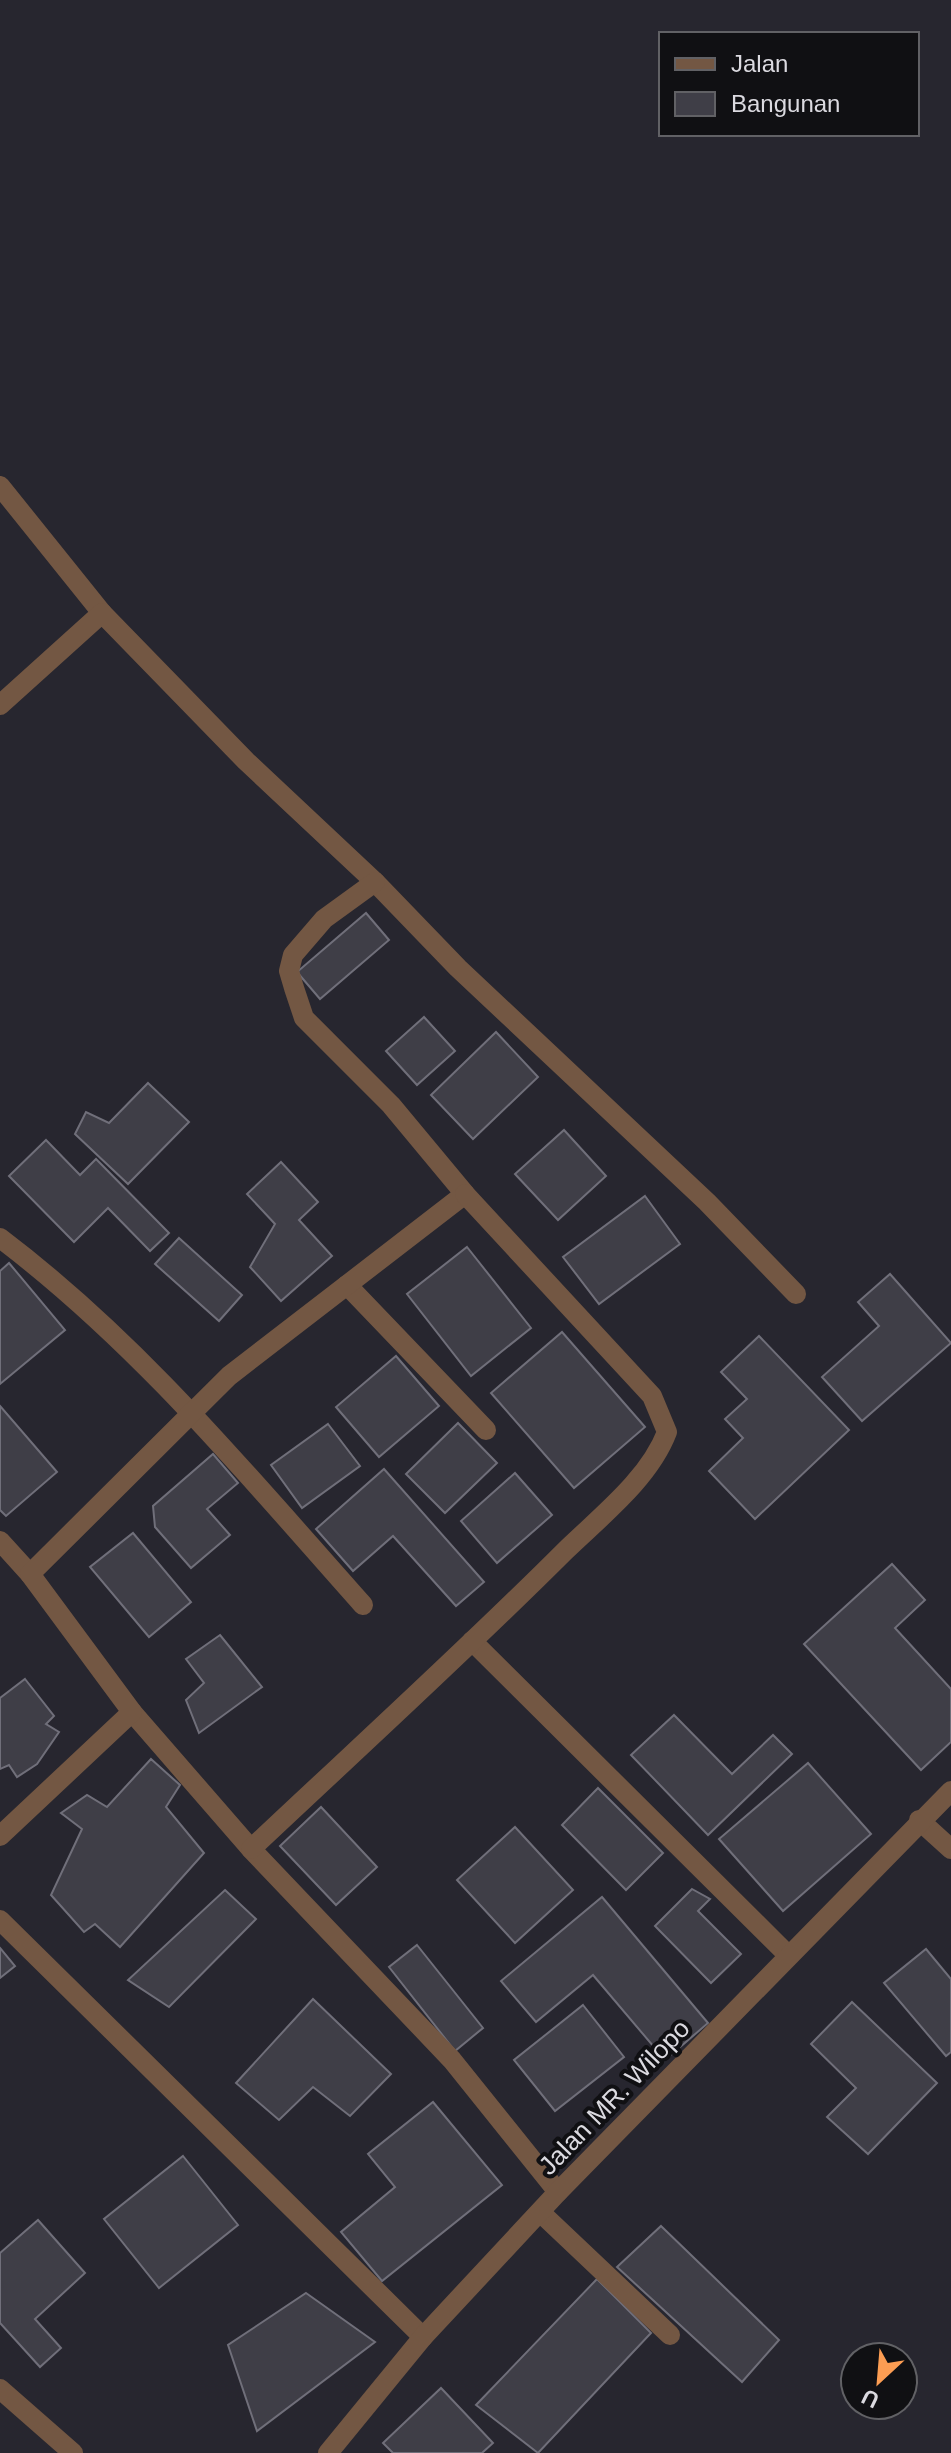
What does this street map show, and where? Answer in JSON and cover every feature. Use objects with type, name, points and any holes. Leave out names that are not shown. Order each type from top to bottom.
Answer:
[{"type":"street","points":[[0,486],[102,613],[246,761],[375,882],[458,968],[707,1202],[796,1294]]},
{"type":"street","points":[[0,705],[102,613]]},
{"type":"street","points":[[251,1849],[472,1641],[652,1463],[667,1432],[652,1396],[465,1194],[391,1105],[304,1018],[289,971],[293,955],[324,919],[375,882]]},
{"type":"street","points":[[30,1574],[229,1376],[465,1194]]},
{"type":"street","points":[[0,1238],[78,1300],[192,1413],[363,1605]]},
{"type":"street","points":[[347,1285],[486,1430]]},
{"type":"street","points":[[0,1541],[30,1574],[132,1712],[251,1849],[452,2060],[558,2192]]},
{"type":"street","points":[[472,1641],[788,1955]]},
{"type":"street","points":[[0,1836],[132,1712]]},
{"type":"street","name":"Jalan MR. Wilopo","points":[[328,2453],[423,2337],[558,2192],[919,1820],[951,1791]]},
{"type":"street","points":[[919,1820],[951,1849]]},
{"type":"street","points":[[0,1920],[423,2337]]},
{"type":"street","points":[[540,2212],[670,2335]]},
{"type":"street","points":[[0,2389],[73,2453]]},
{"type":"building","points":[[366,913],[389,940],[320,999],[297,972]]},
{"type":"building","points":[[424,1017],[455,1051],[417,1085],[386,1051]]},
{"type":"building","points":[[496,1032],[538,1077],[473,1139],[431,1095]]},
{"type":"building","points":[[148,1083],[189,1122],[128,1184],[75,1134],[86,1112],[109,1123]]},
{"type":"building","points":[[564,1130],[606,1176],[558,1220],[515,1174]]},
{"type":"building","points":[[46,1140],[80,1175],[96,1159],[169,1233],[150,1251],[108,1208],[74,1242],[9,1176]]},
{"type":"building","points":[[281,1162],[318,1202],[299,1220],[332,1256],[281,1301],[250,1267],[275,1224],[247,1194]]},
{"type":"building","points":[[645,1196],[680,1244],[599,1304],[563,1257]]},
{"type":"building","points":[[179,1238],[242,1295],[219,1321],[155,1264]]},
{"type":"building","points":[[467,1247],[531,1328],[471,1376],[407,1294]]},
{"type":"building","points":[[9,1263],[65,1330],[0,1384],[0,1271]]},
{"type":"building","points":[[890,1274],[951,1343],[862,1421],[822,1377],[879,1326],[858,1302]]},
{"type":"building","points":[[562,1332],[645,1427],[574,1488],[491,1393]]},
{"type":"building","points":[[759,1336],[849,1430],[755,1519],[709,1471],[743,1438],[725,1419],[747,1399],[721,1372]]},
{"type":"building","points":[[396,1356],[439,1406],[379,1457],[336,1407]]},
{"type":"building","points":[[0,1406],[57,1472],[6,1516],[0,1510]]},
{"type":"building","points":[[458,1423],[497,1463],[445,1513],[406,1474]]},
{"type":"building","points":[[328,1424],[360,1466],[302,1508],[271,1465]]},
{"type":"building","points":[[213,1454],[238,1483],[207,1509],[230,1535],[191,1568],[155,1527],[153,1506]]},
{"type":"building","points":[[384,1469],[484,1582],[456,1606],[393,1536],[353,1571],[316,1529]]},
{"type":"building","points":[[515,1473],[552,1515],[497,1563],[461,1521]]},
{"type":"building","points":[[133,1533],[191,1602],[149,1637],[90,1567]]},
{"type":"building","points":[[892,1564],[925,1600],[895,1628],[951,1689],[951,1742],[921,1770],[804,1644]]},
{"type":"building","points":[[220,1635],[262,1687],[199,1733],[186,1700],[204,1683],[186,1659]]},
{"type":"building","points":[[25,1679],[54,1716],[46,1724],[59,1732],[37,1764],[17,1777],[9,1765],[0,1769],[0,1698]]},
{"type":"building","points":[[674,1715],[732,1774],[773,1735],[792,1754],[708,1835],[631,1755]]},
{"type":"building","points":[[151,1759],[180,1785],[166,1807],[204,1853],[120,1947],[95,1924],[84,1932],[51,1895],[82,1829],[61,1813],[87,1795],[107,1807]]},
{"type":"building","points":[[808,1763],[871,1834],[783,1911],[719,1839]]},
{"type":"building","points":[[598,1788],[663,1853],[626,1890],[562,1825]]},
{"type":"building","points":[[321,1807],[377,1867],[336,1905],[280,1846]]},
{"type":"building","points":[[515,1827],[573,1890],[515,1943],[457,1880]]},
{"type":"building","points":[[692,1889],[710,1899],[698,1911],[741,1954],[711,1983],[655,1926]]},
{"type":"building","points":[[225,1890],[256,1919],[169,2007],[128,1980]]},
{"type":"building","points":[[602,1897],[708,2023],[665,2060],[593,1975],[536,2022],[501,1981]]},
{"type":"building","points":[[417,1945],[483,2028],[455,2051],[389,1967]]},
{"type":"building","points":[[0,1948],[15,1966],[0,1978]]},
{"type":"building","points":[[926,1949],[951,1979],[951,2052],[946,2056],[884,1983]]},
{"type":"building","points":[[313,1999],[391,2074],[350,2116],[313,2087],[279,2120],[236,2083]]},
{"type":"building","points":[[852,2002],[937,2083],[868,2154],[827,2117],[856,2088],[811,2044]]},
{"type":"building","points":[[583,2005],[624,2057],[555,2111],[514,2060]]},
{"type":"building","points":[[433,2102],[502,2185],[382,2281],[341,2232],[395,2187],[368,2154]]},
{"type":"building","points":[[183,2156],[238,2225],[159,2288],[104,2219]]},
{"type":"building","points":[[38,2220],[85,2273],[35,2319],[61,2348],[40,2367],[0,2323],[0,2253]]},
{"type":"building","points":[[661,2226],[779,2340],[742,2382],[617,2267]]},
{"type":"building","points":[[597,2279],[651,2333],[538,2453],[476,2405]]},
{"type":"building","points":[[306,2293],[375,2342],[257,2431],[228,2345]]},
{"type":"building","points":[[441,2388],[493,2443],[482,2453],[393,2453],[383,2443]]}]
